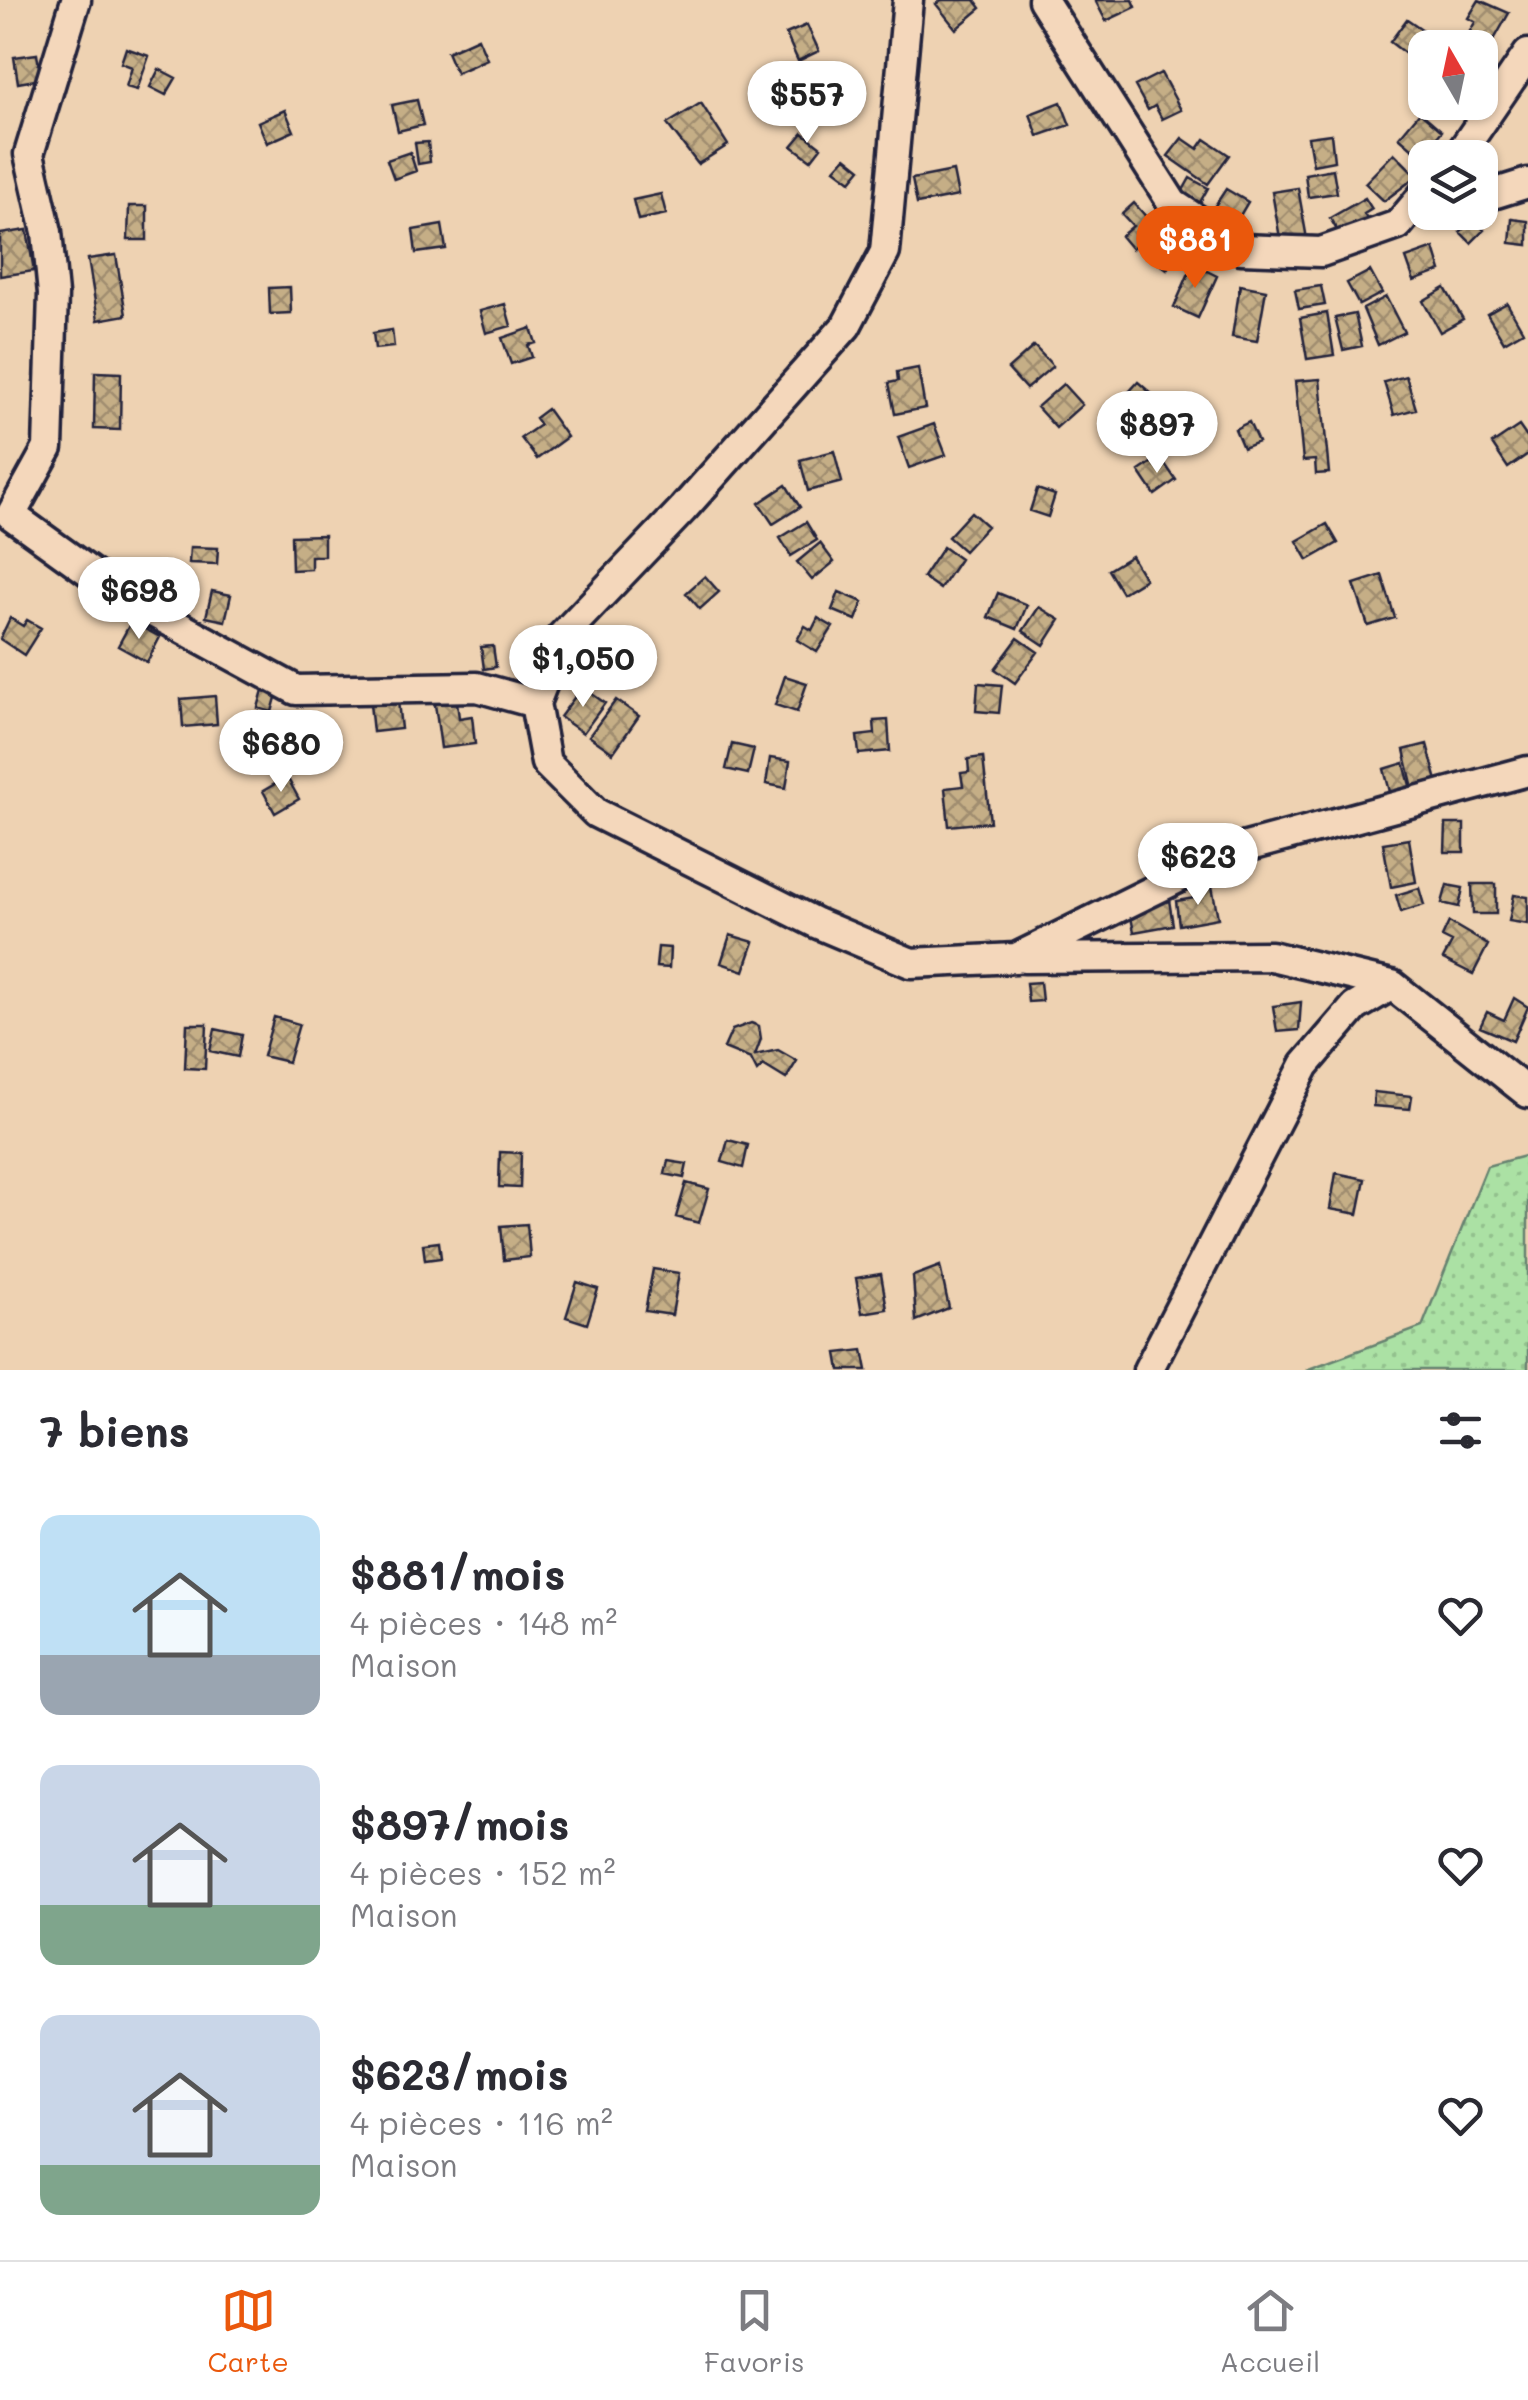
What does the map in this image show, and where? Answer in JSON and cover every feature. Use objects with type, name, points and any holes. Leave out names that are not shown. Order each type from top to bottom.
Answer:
[{"type":"street","points":[[76,0],[29,154],[47,232],[53,294],[48,448],[6,518],[123,596],[296,690],[477,687],[535,702]]},
{"type":"street","points":[[908,0],[885,252],[846,326],[683,509],[561,637],[535,702],[546,763],[596,813],[816,923],[911,963],[1271,956],[1392,985],[1528,1093]]},
{"type":"street","points":[[1043,0],[1173,204],[1241,249],[1321,252],[1408,221]]},
{"type":"street","points":[[1468,140],[1528,54]]},
{"type":"street","points":[[1498,192],[1528,183]]},
{"type":"street","points":[[1398,224],[1408,213]]},
{"type":"street","points":[[1016,958],[1235,850],[1528,771]]},
{"type":"street","points":[[1148,1370],[1305,1064],[1355,1007],[1392,985]]},
{"type":"green space","points":[[1528,1155],[1528,1370],[1306,1370],[1422,1327],[1487,1166]]},
{"type":"building","points":[[941,0],[975,0],[981,8],[956,29],[936,4]]},
{"type":"building","points":[[1095,0],[1133,0],[1136,7],[1106,21]]},
{"type":"building","points":[[1479,0],[1509,13],[1498,33],[1471,30],[1475,22],[1468,18]]},
{"type":"building","points":[[1407,19],[1423,30],[1408,30],[1408,56],[1390,42]]},
{"type":"building","points":[[807,25],[819,51],[798,61],[786,34]]},
{"type":"building","points":[[478,38],[487,59],[456,73],[447,52]]},
{"type":"building","points":[[126,48],[149,56],[137,90],[126,87],[132,67],[121,63]]},
{"type":"building","points":[[37,54],[41,79],[18,83],[14,57]]},
{"type":"building","points":[[159,69],[176,78],[166,95],[150,87]]},
{"type":"building","points":[[1161,73],[1181,110],[1162,119],[1155,106],[1148,110],[1135,86]]},
{"type":"building","points":[[417,100],[423,125],[398,131],[392,105]]},
{"type":"building","points":[[1061,102],[1070,125],[1038,136],[1030,114]]},
{"type":"building","points":[[701,103],[728,145],[698,164],[667,124]]},
{"type":"building","points":[[285,110],[294,131],[267,143],[258,122]]},
{"type":"building","points":[[1413,120],[1429,120],[1442,131],[1434,140],[1408,140],[1408,145],[1399,137]]},
{"type":"building","points":[[803,133],[821,147],[811,160],[792,146]]},
{"type":"building","points":[[1331,134],[1334,161],[1313,165],[1308,137]]},
{"type":"building","points":[[1182,138],[1198,149],[1205,139],[1229,155],[1208,184],[1168,156]]},
{"type":"building","points":[[428,142],[430,162],[418,164],[415,143]]},
{"type":"building","points":[[410,152],[416,171],[394,179],[387,160]]},
{"type":"building","points":[[1394,153],[1408,167],[1408,183],[1384,201],[1365,183]]},
{"type":"building","points":[[846,157],[861,169],[851,181],[835,169]]},
{"type":"building","points":[[1333,169],[1337,193],[1308,197],[1305,174]]},
{"type":"building","points":[[953,171],[958,196],[917,204],[912,179]]},
{"type":"building","points":[[1190,178],[1208,188],[1199,204],[1181,194]]},
{"type":"building","points":[[1298,188],[1307,239],[1281,244],[1272,192]]},
{"type":"building","points":[[1226,189],[1248,202],[1235,224],[1212,210]]},
{"type":"building","points":[[661,194],[666,214],[638,220],[633,200]]},
{"type":"building","points":[[1365,198],[1372,209],[1364,214],[1369,223],[1342,239],[1330,218]]},
{"type":"building","points":[[1134,203],[1156,228],[1132,249],[1121,236],[1133,226],[1122,214]]},
{"type":"building","points":[[129,206],[147,206],[147,240],[128,240]]},
{"type":"building","points":[[1512,219],[1528,221],[1528,245],[1510,243]]},
{"type":"building","points":[[442,225],[446,249],[416,253],[413,230]]},
{"type":"building","points":[[27,230],[34,271],[0,276],[0,234]]},
{"type":"building","points":[[1462,230],[1484,230],[1471,243]]},
{"type":"building","points":[[1164,239],[1180,251],[1167,269],[1151,257]]},
{"type":"building","points":[[1434,248],[1441,271],[1414,281],[1406,258]]},
{"type":"building","points":[[116,255],[126,315],[98,320],[88,259]]},
{"type":"building","points":[[1193,264],[1217,276],[1198,318],[1174,307]]},
{"type":"building","points":[[1370,271],[1382,293],[1359,305],[1347,283]]},
{"type":"building","points":[[1240,285],[1266,290],[1257,341],[1232,337]]},
{"type":"building","points":[[1321,286],[1325,305],[1299,309],[1295,290]]},
{"type":"building","points":[[290,287],[291,313],[270,314],[269,288]]},
{"type":"building","points":[[1445,288],[1463,319],[1440,332],[1423,301]]},
{"type":"building","points":[[1386,297],[1404,332],[1378,345],[1363,309]]},
{"type":"building","points":[[1507,303],[1523,331],[1504,342],[1487,314]]},
{"type":"building","points":[[505,304],[511,326],[486,333],[480,311]]},
{"type":"building","points":[[1327,313],[1334,355],[1307,359],[1300,318]]},
{"type":"building","points":[[1355,314],[1362,346],[1343,350],[1335,318]]},
{"type":"building","points":[[531,328],[536,343],[528,345],[532,357],[511,364],[502,338]]},
{"type":"building","points":[[392,330],[394,347],[375,349],[373,333]]},
{"type":"building","points":[[1034,346],[1053,366],[1026,389],[1008,369]]},
{"type":"building","points":[[918,368],[925,408],[895,414],[889,383],[898,381],[897,372]]},
{"type":"building","points":[[95,372],[121,373],[120,430],[94,429]]},
{"type":"building","points":[[1406,376],[1416,409],[1394,415],[1384,382]]},
{"type":"building","points":[[1320,379],[1329,473],[1316,474],[1315,460],[1303,461],[1295,381]]},
{"type":"building","points":[[1138,382],[1159,400],[1140,421],[1119,403]]},
{"type":"building","points":[[1063,384],[1082,405],[1056,428],[1037,407]]},
{"type":"building","points":[[547,409],[567,437],[537,459],[521,438],[540,425],[535,418]]},
{"type":"building","points":[[1249,422],[1258,442],[1243,448],[1235,429]]},
{"type":"building","points":[[934,424],[946,455],[909,468],[898,437]]},
{"type":"building","points":[[1519,426],[1528,439],[1528,454],[1508,468],[1492,444]]},
{"type":"building","points":[[834,451],[842,482],[808,491],[800,460]]},
{"type":"building","points":[[1160,457],[1176,480],[1155,495],[1139,471]]},
{"type":"building","points":[[786,485],[800,507],[773,524],[759,503]]},
{"type":"building","points":[[1037,489],[1055,495],[1048,517],[1030,511]]},
{"type":"building","points":[[971,512],[987,526],[964,551],[948,537]]},
{"type":"building","points":[[806,522],[817,540],[791,556],[780,538]]},
{"type":"building","points":[[1327,524],[1338,543],[1308,560],[1297,541]]},
{"type":"building","points":[[324,535],[324,556],[311,556],[311,569],[292,570],[291,536]]},
{"type":"building","points":[[820,543],[834,562],[812,580],[797,562]]},
{"type":"building","points":[[190,547],[218,548],[217,564],[189,563]]},
{"type":"building","points":[[943,547],[960,559],[940,589],[923,577]]},
{"type":"building","points":[[1131,556],[1145,579],[1122,593],[1108,570]]},
{"type":"building","points":[[1382,575],[1395,618],[1368,626],[1354,584]]},
{"type":"building","points":[[705,576],[719,592],[700,609],[686,593]]},
{"type":"building","points":[[212,591],[231,595],[225,621],[206,617]]},
{"type":"building","points":[[839,592],[863,602],[856,620],[832,610]]},
{"type":"building","points":[[998,593],[1027,605],[1017,629],[988,617]]},
{"type":"building","points":[[1039,607],[1060,620],[1044,645],[1023,631]]},
{"type":"building","points":[[10,618],[23,626],[27,620],[41,628],[24,655],[0,639]]},
{"type":"building","points":[[818,618],[833,627],[817,652],[797,640],[805,626],[812,630]]},
{"type":"building","points":[[131,622],[160,637],[147,662],[118,646]]},
{"type":"building","points":[[597,635],[610,650],[592,665],[579,651]]},
{"type":"building","points":[[1018,638],[1038,652],[1015,683],[995,669]]},
{"type":"building","points":[[493,646],[496,667],[484,669],[481,647]]},
{"type":"building","points":[[785,676],[807,683],[797,712],[775,705]]},
{"type":"building","points":[[978,683],[1002,685],[999,713],[976,711]]},
{"type":"building","points":[[582,687],[605,703],[583,733],[560,717]]},
{"type":"building","points":[[263,690],[277,694],[272,712],[258,708]]},
{"type":"building","points":[[456,694],[459,718],[472,716],[475,744],[441,748],[434,697]]},
{"type":"building","points":[[215,696],[217,724],[183,727],[181,699]]},
{"type":"building","points":[[616,700],[639,716],[613,753],[589,736]]},
{"type":"building","points":[[398,701],[401,729],[373,732],[370,704]]},
{"type":"building","points":[[888,720],[890,751],[859,754],[857,736],[875,734],[874,721]]},
{"type":"building","points":[[732,744],[754,749],[748,774],[726,769]]},
{"type":"building","points":[[1427,744],[1437,781],[1413,788],[1404,750]]},
{"type":"building","points":[[983,757],[990,822],[949,826],[945,788],[963,786],[961,773],[969,772],[968,759]]},
{"type":"building","points":[[770,758],[790,761],[786,788],[766,784]]},
{"type":"building","points":[[1404,763],[1413,797],[1393,803],[1384,769]]},
{"type":"building","points":[[287,777],[299,799],[275,813],[263,791]]},
{"type":"building","points":[[1446,824],[1464,824],[1464,852],[1445,852]]},
{"type":"building","points":[[1409,839],[1416,882],[1391,887],[1383,843]]},
{"type":"building","points":[[1472,884],[1496,884],[1496,914],[1473,914]]},
{"type":"building","points":[[1447,885],[1463,888],[1459,907],[1442,903]]},
{"type":"building","points":[[1212,886],[1218,918],[1179,925],[1176,901],[1201,897],[1199,888]]},
{"type":"building","points":[[1419,888],[1424,905],[1401,912],[1396,895]]},
{"type":"building","points":[[1514,895],[1528,897],[1528,924],[1509,921]]},
{"type":"building","points":[[1169,900],[1173,925],[1134,932],[1129,907]]},
{"type":"building","points":[[1449,922],[1488,945],[1473,974],[1443,959],[1452,942],[1442,937]]},
{"type":"building","points":[[730,935],[754,942],[744,971],[721,963]]},
{"type":"building","points":[[658,947],[670,948],[669,968],[656,967]]},
{"type":"building","points":[[1040,982],[1042,1001],[1028,1002],[1026,983]]},
{"type":"building","points":[[1514,998],[1528,1007],[1513,1041],[1480,1027],[1487,1012],[1504,1020]]},
{"type":"building","points":[[1301,1002],[1299,1030],[1277,1032],[1273,1006]]},
{"type":"building","points":[[274,1017],[299,1024],[288,1062],[263,1056]]},
{"type":"building","points":[[751,1023],[759,1026],[761,1039],[755,1055],[778,1050],[797,1061],[786,1079],[763,1065],[757,1071],[751,1059],[724,1048],[732,1030]]},
{"type":"building","points":[[187,1024],[207,1024],[205,1069],[185,1068]]},
{"type":"building","points":[[215,1029],[242,1035],[238,1057],[210,1051]]},
{"type":"building","points":[[1374,1092],[1412,1096],[1410,1109],[1373,1106]]},
{"type":"building","points":[[728,1140],[748,1145],[743,1168],[722,1162]]},
{"type":"building","points":[[500,1152],[521,1153],[520,1188],[499,1187]]},
{"type":"building","points":[[668,1161],[687,1164],[684,1178],[665,1174]]},
{"type":"building","points":[[1336,1173],[1365,1179],[1358,1214],[1330,1209]]},
{"type":"building","points":[[686,1183],[709,1189],[699,1223],[676,1217]]},
{"type":"building","points":[[527,1224],[530,1257],[504,1260],[501,1226]]},
{"type":"building","points":[[439,1242],[441,1258],[425,1260],[423,1244]]},
{"type":"building","points":[[940,1266],[949,1308],[916,1321],[913,1276]]},
{"type":"building","points":[[653,1269],[679,1273],[672,1315],[645,1311]]},
{"type":"building","points":[[881,1274],[887,1309],[862,1313],[856,1278]]},
{"type":"building","points":[[577,1282],[598,1289],[587,1324],[566,1317]]},
{"type":"building","points":[[863,1350],[867,1370],[840,1370],[837,1353]]}]
